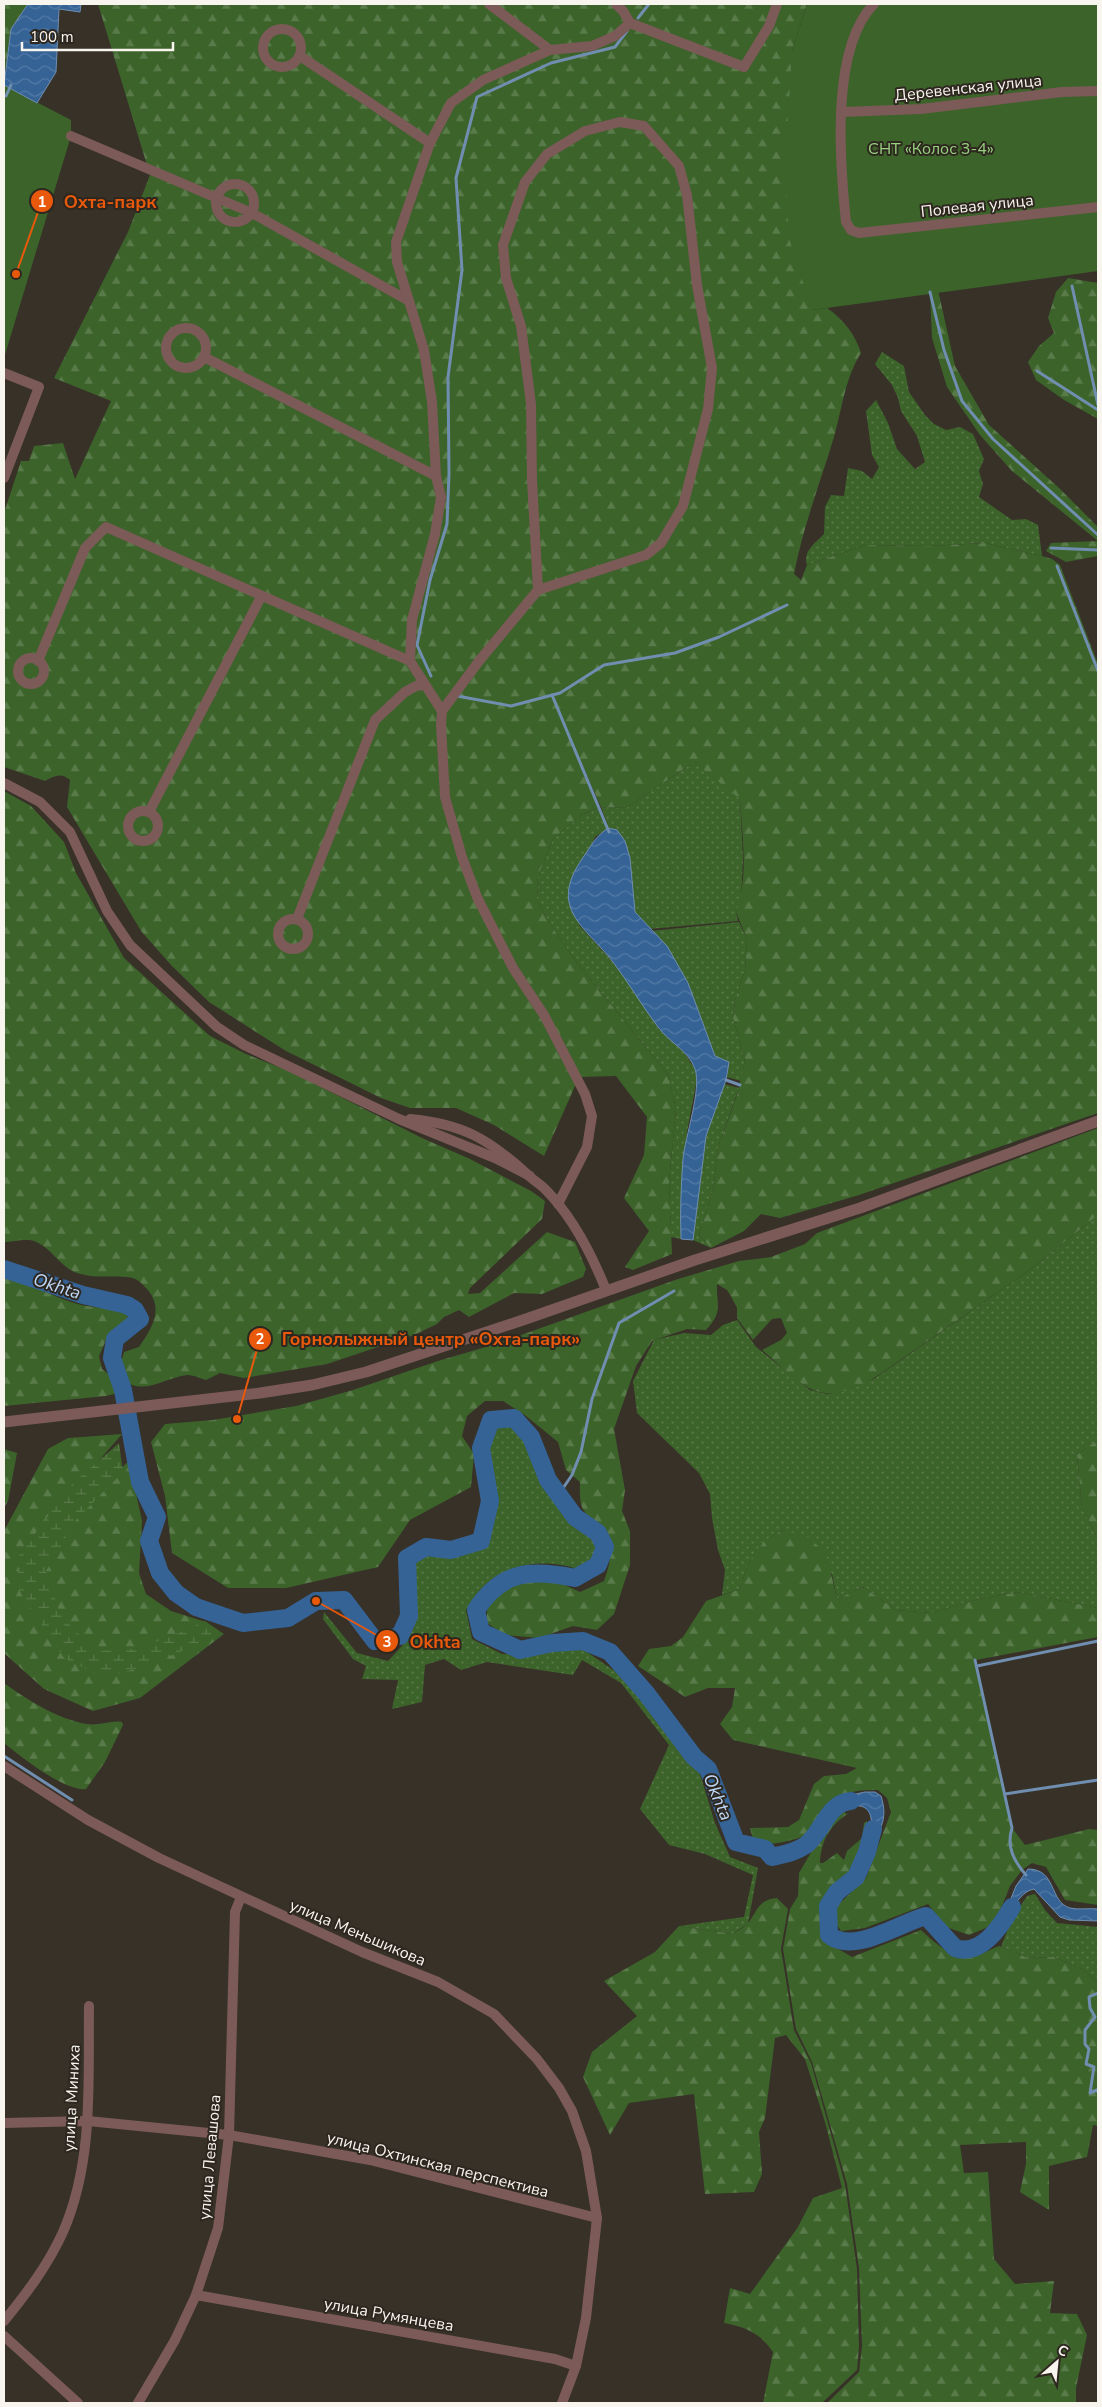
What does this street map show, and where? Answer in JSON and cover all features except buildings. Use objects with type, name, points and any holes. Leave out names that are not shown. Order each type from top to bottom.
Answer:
[{"type":"street","points":[[488,4],[550,50]]},
{"type":"street","points":[[616,4],[633,24],[744,67],[769,26],[777,4]]},
{"type":"street","points":[[842,112],[852,39],[859,24],[874,4]]},
{"type":"street","points":[[558,1204],[587,1147],[592,1116],[584,1094],[544,1015],[513,968],[483,910],[462,857],[444,797],[442,711],[410,661],[412,620],[435,534],[441,497],[436,476],[432,402],[426,359],[397,262],[396,242],[430,143],[451,104],[483,80],[550,50],[592,46],[615,36],[633,24]]},
{"type":"street","points":[[300,56],[430,143]]},
{"type":"street","name":"Деревенская улица","points":[[842,112],[920,109],[1062,92],[1098,91]]},
{"type":"street","name":"Полевая улица","points":[[842,112],[840,154],[846,222],[852,230],[859,233],[1098,207]]},
{"type":"street","points":[[442,711],[479,661],[538,590],[646,555],[662,543],[683,506],[706,418],[712,368],[696,285],[686,195],[679,166],[644,126],[620,122],[585,131],[547,154],[525,182],[503,245],[506,278],[521,326],[531,404],[532,480],[538,590]]},
{"type":"street","points":[[71,136],[252,213],[409,301]]},
{"type":"street","points":[[240,184],[250,191],[255,202],[252,213],[243,222],[230,223],[220,216],[216,205],[218,193],[228,185],[240,184]]},
{"type":"street","points":[[204,357],[436,476]]},
{"type":"street","points":[[4,373],[39,387],[4,478]]},
{"type":"street","points":[[38,661],[85,548],[106,527],[261,597],[410,661]]},
{"type":"street","points":[[149,812],[261,597]]},
{"type":"street","points":[[297,919],[375,720],[405,692],[416,686],[424,685]]},
{"type":"street","points":[[4,783],[40,802],[70,832],[107,911],[130,945],[216,1027],[244,1045],[399,1119],[434,1121],[486,1140],[504,1152],[545,1189],[558,1204],[595,1263],[606,1290]]},
{"type":"street","points":[[4,1422],[269,1392],[312,1385],[366,1372],[695,1260],[860,1208],[1098,1121]]},
{"type":"street","name":"улица Меньшикова","points":[[4,1766],[88,1820],[159,1858],[362,1952],[438,1982],[494,2014],[536,2059],[558,2088],[572,2111],[586,2151],[597,2218],[586,2318],[576,2366],[562,2403]]},
{"type":"street","name":"улица Левашова","points":[[138,2403],[175,2340],[196,2295],[218,2228],[229,2135],[235,1912],[241,1897]]},
{"type":"street","name":"улица Миниха","points":[[4,2321],[44,2267],[63,2232],[75,2195],[88,2121],[89,2006]]},
{"type":"street","name":"улица Охтинская перспектива","points":[[4,2123],[88,2121],[229,2135],[370,2160],[597,2218]]},
{"type":"street","name":"улица Румянцева","points":[[196,2295],[555,2359],[576,2366]]},
{"type":"street","points":[[4,2336],[78,2403]]},
{"type":"green space","points":[[4,4],[28,4],[11,29],[4,79]]},
{"type":"green space","points":[[98,4],[807,4],[792,51],[812,310],[827,308],[839,317],[852,334],[861,353],[851,373],[834,437],[802,539],[794,574],[801,580],[807,565],[865,545],[928,546],[985,543],[1042,556],[1052,559],[1060,565],[1098,664],[1098,1113],[856,1196],[780,1218],[761,1214],[744,1231],[711,1248],[699,1235],[713,1190],[718,1147],[737,1095],[745,1061],[733,1018],[735,1000],[745,970],[747,939],[736,912],[744,870],[740,799],[694,762],[626,808],[601,807],[581,762],[598,808],[581,815],[553,839],[538,876],[537,901],[552,927],[578,964],[669,1076],[676,1109],[669,1181],[672,1254],[633,1270],[625,1267],[649,1231],[624,1198],[644,1155],[647,1117],[616,1076],[579,1077],[544,1156],[494,1125],[456,1108],[410,1108],[381,1098],[286,1051],[209,1002],[171,965],[141,931],[67,807],[70,780],[61,775],[54,776],[45,781],[4,767],[4,513],[21,461],[29,461],[34,446],[63,443],[75,479],[111,401],[54,378],[128,232],[150,175]]},
{"type":"green space","name":"СНТ «Колос 3-4»","points":[[807,4],[1098,4],[1098,271],[812,310],[789,238],[785,166],[792,51]]},
{"type":"green space","points":[[4,85],[71,120],[71,136],[4,358]]},
{"type":"green space","points":[[1068,278],[1098,283],[1098,419],[1064,400],[1036,380],[1028,362],[1039,346],[1054,333],[1048,318],[1056,292]]},
{"type":"green space","points":[[938,290],[955,366],[989,425],[1058,487],[1098,527],[1098,541],[1012,471],[980,435],[947,387],[932,338],[930,292]]},
{"type":"green space","points":[[882,352],[904,366],[909,392],[925,415],[934,424],[946,430],[960,427],[973,434],[984,459],[979,471],[983,484],[979,497],[1012,520],[1026,519],[1038,525],[1042,556],[985,543],[928,546],[865,545],[807,565],[806,556],[808,552],[824,534],[825,507],[831,495],[844,496],[848,468],[862,471],[872,479],[879,467],[872,455],[866,411],[876,400],[888,423],[897,449],[915,469],[925,462],[917,436],[901,411],[892,385],[875,364]]},
{"type":"green space","points":[[1098,541],[1098,556],[1066,562],[1046,551],[1051,543]]},
{"type":"green space","points":[[694,762],[740,798],[743,858],[741,900],[736,912],[738,921],[650,929],[635,912],[617,830],[609,828],[601,807],[626,808]]},
{"type":"green space","points":[[4,791],[31,806],[64,842],[76,873],[124,958],[210,1036],[246,1054],[289,1071],[422,1138],[470,1159],[531,1191],[545,1201],[542,1219],[470,1288],[468,1294],[480,1293],[547,1232],[575,1242],[586,1269],[583,1277],[542,1294],[514,1293],[469,1317],[459,1310],[444,1317],[437,1324],[414,1335],[327,1364],[244,1378],[220,1373],[206,1380],[187,1375],[146,1386],[131,1385],[123,1380],[120,1366],[124,1352],[139,1347],[149,1332],[155,1317],[154,1302],[151,1294],[145,1287],[139,1281],[132,1278],[90,1276],[77,1273],[65,1266],[46,1248],[31,1240],[4,1242]]},
{"type":"green space","points":[[598,808],[607,829],[595,837],[588,852],[579,925],[610,959],[634,990],[658,1028],[683,1051],[695,1069],[697,1079],[687,1132],[681,1239],[671,1237],[669,1181],[676,1109],[669,1076],[578,964],[552,927],[537,901],[538,876],[553,839],[581,815]]},
{"type":"green space","points":[[739,922],[747,939],[745,970],[735,1000],[733,1018],[745,1061],[741,1081],[727,1077],[729,1062],[715,1056],[667,946],[651,931]]},
{"type":"green space","points":[[724,1084],[739,1088],[718,1147],[713,1190],[699,1235],[711,1248],[693,1240],[706,1136]]},
{"type":"green space","points":[[1098,1128],[1098,1215],[1027,1272],[880,1374],[860,1385],[843,1392],[829,1393],[816,1391],[791,1376],[762,1350],[781,1340],[787,1333],[781,1318],[772,1319],[753,1340],[737,1318],[737,1308],[727,1290],[717,1284],[717,1313],[706,1330],[687,1329],[652,1341],[636,1366],[614,1429],[625,1490],[622,1511],[630,1531],[630,1565],[614,1614],[597,1630],[573,1626],[539,1638],[504,1635],[486,1622],[488,1603],[505,1586],[552,1579],[580,1592],[604,1581],[610,1556],[607,1540],[583,1509],[580,1499],[580,1482],[566,1470],[558,1442],[526,1416],[503,1401],[485,1401],[467,1416],[462,1436],[474,1454],[471,1487],[410,1520],[378,1567],[286,1588],[228,1588],[172,1553],[165,1496],[151,1442],[165,1424],[213,1420],[296,1406],[353,1390],[438,1361],[496,1344],[678,1279],[739,1261],[771,1257],[805,1244],[817,1233]]},
{"type":"green space","points":[[1098,1215],[1098,1439],[1077,1455],[1082,1507],[1098,1539],[1098,1608],[1018,1592],[979,1599],[931,1613],[896,1610],[863,1587],[837,1599],[832,1574],[783,1530],[759,1547],[750,1561],[740,1589],[722,1595],[725,1570],[718,1550],[710,1494],[699,1473],[637,1413],[633,1381],[654,1340],[684,1333],[711,1335],[723,1325],[737,1320],[756,1347],[810,1390],[827,1394],[842,1392],[875,1378],[1027,1272]]},
{"type":"green space","points":[[4,1276],[81,1305],[127,1312],[128,1321],[106,1340],[99,1356],[102,1369],[112,1377],[117,1393],[106,1396],[4,1406]]},
{"type":"green space","points":[[496,1424],[511,1425],[525,1440],[542,1483],[574,1522],[594,1537],[598,1548],[591,1559],[577,1569],[552,1564],[527,1565],[503,1573],[492,1580],[480,1590],[466,1610],[472,1639],[502,1654],[534,1654],[556,1645],[581,1648],[619,1674],[641,1697],[700,1774],[715,1823],[730,1857],[758,1868],[748,1924],[732,1934],[679,1926],[744,1917],[753,1875],[705,1854],[669,1845],[640,1809],[669,1745],[621,1683],[582,1660],[573,1675],[487,1662],[461,1670],[444,1659],[425,1665],[422,1702],[392,1709],[398,1680],[362,1679],[366,1666],[353,1659],[323,1619],[324,1612],[357,1653],[388,1661],[402,1646],[414,1627],[414,1562],[425,1554],[459,1556],[481,1548],[489,1542],[497,1494],[489,1448]]},
{"type":"green space","points":[[122,1434],[76,1487],[23,1559],[70,1655],[168,1653],[224,1634],[140,1698],[93,1711],[44,1689],[4,1653],[4,1531],[48,1449],[68,1438]]},
{"type":"green space","points":[[1098,1439],[1098,1539],[1082,1507],[1077,1455]]},
{"type":"green space","points":[[119,1443],[123,1472],[76,1520],[46,1571],[61,1616],[95,1651],[132,1649],[167,1638],[205,1621],[224,1634],[140,1668],[102,1677],[64,1658],[20,1592],[17,1558],[72,1484]]},
{"type":"green space","points":[[4,1449],[17,1453],[8,1501],[4,1508]]},
{"type":"green space","points":[[129,1461],[142,1521],[139,1573],[146,1594],[171,1611],[206,1622],[173,1641],[94,1658],[57,1621],[38,1569],[100,1487]]},
{"type":"green space","points":[[783,1530],[807,1537],[826,1552],[837,1599],[863,1587],[896,1610],[931,1613],[979,1599],[1018,1592],[1098,1608],[1098,1637],[976,1660],[1012,1828],[1025,1845],[1089,1829],[1098,1830],[1098,1905],[1065,1900],[1046,1867],[1032,1863],[1022,1870],[1010,1886],[998,1916],[988,1927],[969,1935],[946,1927],[928,1904],[865,1928],[841,1931],[837,1925],[836,1907],[866,1878],[891,1812],[887,1798],[878,1790],[865,1790],[844,1794],[836,1799],[823,1812],[812,1833],[783,1842],[769,1844],[754,1843],[750,1828],[788,1827],[799,1820],[814,1784],[824,1776],[846,1774],[857,1768],[733,1740],[720,1724],[732,1707],[735,1688],[708,1688],[685,1697],[638,1666],[649,1649],[671,1646],[683,1637],[706,1601],[740,1589],[746,1569],[759,1547]]},
{"type":"green space","points":[[4,1683],[33,1702],[76,1722],[101,1724],[122,1722],[123,1725],[105,1762],[86,1789],[67,1785],[55,1779],[31,1764],[4,1743]]},
{"type":"green space","points":[[844,1810],[846,1814],[849,1813],[828,1834],[822,1847],[820,1863],[823,1863],[837,1853],[844,1860],[847,1851],[862,1838],[864,1823],[867,1821],[867,1839],[849,1872],[838,1882],[824,1904],[822,1937],[833,1946],[852,1957],[921,1930],[944,1949],[958,1955],[976,1955],[999,1946],[1028,1958],[1054,1957],[1084,1970],[1095,1981],[1098,1978],[1098,2126],[1093,2125],[1087,2157],[1049,2166],[1049,2210],[1020,2192],[1026,2164],[1026,2142],[960,2145],[964,2173],[988,2172],[994,2259],[1015,2284],[1054,2281],[1050,2313],[1077,2314],[1087,2335],[1076,2388],[1076,2403],[827,2403],[859,2372],[862,2346],[859,2268],[847,2184],[812,2062],[796,2029],[783,1949],[790,1909],[798,1896],[799,1873],[835,1814]]},
{"type":"green space","points":[[1035,1894],[1045,1910],[1057,1923],[1098,1927],[1098,1978],[1095,1981],[1084,1970],[1054,1957],[1028,1958],[1001,1947],[1011,1921],[1027,1896]]},
{"type":"green space","points":[[777,1898],[788,1909],[781,1949],[794,2030],[811,2063],[845,2184],[857,2269],[859,2347],[857,2370],[822,2403],[763,2403],[773,2352],[763,2340],[752,2332],[724,2323],[730,2288],[750,2294],[798,2227],[813,2198],[842,2188],[825,2122],[805,2059],[786,2035],[775,2038],[765,2118],[759,2132],[762,2174],[754,2192],[705,2194],[694,2094],[629,2103],[610,2135],[583,2077],[592,2052],[637,2016],[604,1981],[655,1952],[679,1926],[732,1934],[747,1924],[763,1903]]},
{"type":"water","points":[[28,4],[81,4],[80,12],[59,9],[56,72],[37,103],[4,85],[11,29]]},
{"type":"water","points":[[608,828],[617,830],[625,841],[630,858],[635,912],[667,946],[688,983],[715,1056],[729,1062],[726,1080],[706,1136],[693,1240],[681,1239],[681,1189],[684,1150],[695,1100],[697,1078],[695,1069],[684,1052],[658,1027],[613,962],[574,916],[569,904],[572,876],[593,842]]},
{"type":"water","points":[[865,1792],[875,1792],[881,1796],[884,1812],[882,1825],[867,1852],[871,1827],[871,1818],[868,1811],[863,1807],[855,1806],[830,1813],[840,1801],[849,1796]]},
{"type":"water","points":[[1028,1869],[1037,1870],[1044,1874],[1063,1905],[1073,1909],[1098,1909],[1098,1921],[1069,1920],[1060,1917],[1034,1889],[1023,1894],[1000,1926],[1016,1886]]},
{"type":"waterway","points":[[638,18],[649,4]]},
{"type":"waterway","points":[[431,676],[417,645],[430,580],[447,524],[449,474],[448,377],[462,270],[456,178],[477,97],[551,63],[615,47],[627,31]]},
{"type":"waterway","points":[[6,96],[11,85]]},
{"type":"waterway","points":[[1072,286],[1098,405]]},
{"type":"waterway","points":[[930,292],[944,350],[962,401],[993,439],[1098,535]]},
{"type":"waterway","points":[[1037,371],[1098,410]]},
{"type":"waterway","points":[[1051,548],[1098,550]]},
{"type":"waterway","points":[[1057,566],[1098,671]]},
{"type":"waterway","points":[[457,696],[511,706],[560,693],[604,665],[675,653],[719,637],[787,605]]},
{"type":"waterway","points":[[552,695],[609,832]]},
{"type":"waterway","points":[[726,1080],[740,1085]]},
{"type":"waterway","name":"Okhta","points":[[4,1269],[83,1295],[127,1305],[135,1310],[140,1319],[115,1339],[112,1358],[123,1390],[140,1482],[157,1517],[149,1541],[160,1573],[176,1593],[196,1607],[243,1623],[288,1618],[316,1601],[344,1600],[375,1641],[400,1636],[409,1616],[407,1558],[426,1547],[451,1550],[481,1541],[490,1501],[481,1448],[491,1420],[514,1418],[531,1437],[548,1480],[575,1517],[598,1533],[605,1547],[598,1565],[575,1578],[559,1575],[532,1574],[507,1580],[496,1587],[476,1610],[481,1632],[520,1650],[552,1643],[583,1641],[610,1652],[646,1693],[694,1757],[708,1769],[736,1842],[765,1849],[772,1857],[794,1851],[812,1840],[831,1812],[843,1803],[851,1801]]},
{"type":"waterway","points":[[559,1494],[572,1475],[581,1452],[592,1399],[619,1323],[674,1291]]},
{"type":"waterway","points":[[977,1666],[1098,1641]]},
{"type":"waterway","points":[[975,1660],[1012,1828],[1010,1835],[1012,1853],[1026,1875]]},
{"type":"waterway","points":[[4,1756],[72,1800]]},
{"type":"waterway","points":[[1005,1794],[1098,1780]]},
{"type":"waterway","name":"Okhta","points":[[873,1829],[867,1852],[856,1877],[837,1892],[828,1906],[829,1935],[839,1940],[864,1940],[926,1916],[955,1948],[964,1950],[982,1944],[989,1938],[1002,1923],[1012,1907]]},
{"type":"waterway","points":[[1098,1993],[1089,1997],[1090,2008],[1095,2017],[1085,2030],[1085,2044],[1089,2049],[1086,2064],[1094,2067],[1090,2093],[1097,2090],[1098,2092]]},
{"type":"place","name":"Охта-парк","points":[[16,274]]},
{"type":"place","name":"Горнолыжный центр «Охта-парк»","points":[[237,1419]]},
{"type":"place","name":"Okhta","points":[[316,1601]]}]
